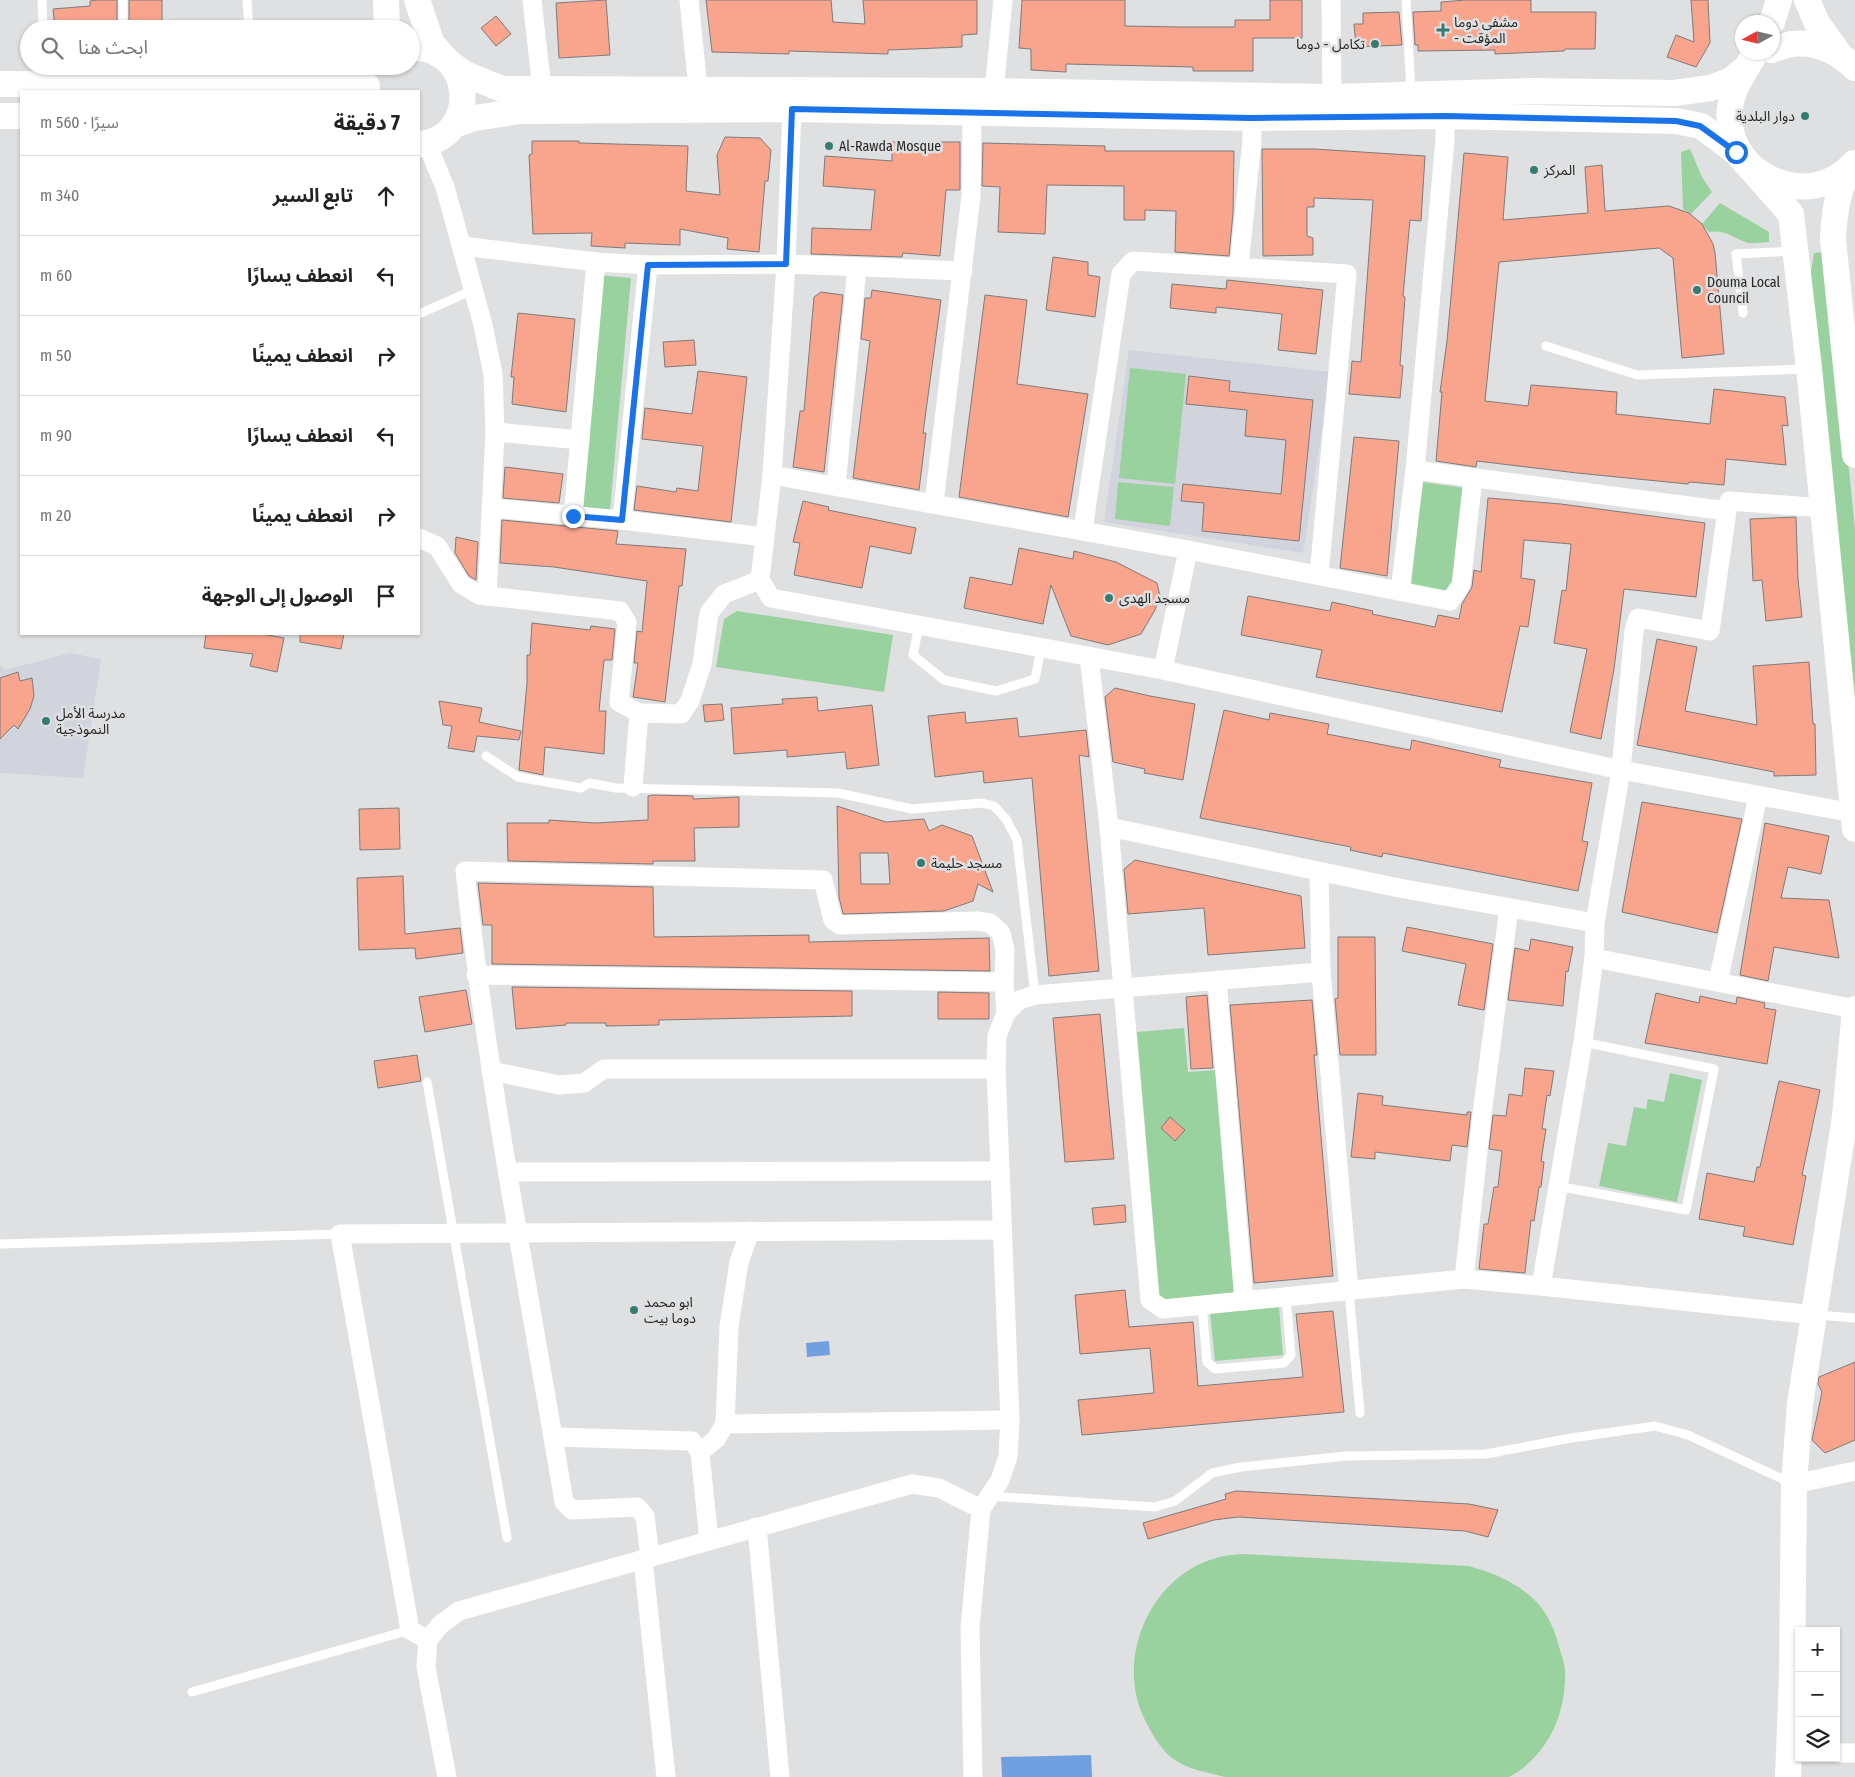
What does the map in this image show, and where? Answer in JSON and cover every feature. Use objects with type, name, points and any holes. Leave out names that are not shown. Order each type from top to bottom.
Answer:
[{"type":"main road","points":[[386,0],[387,20]]},
{"type":"main road","points":[[417,0],[432,44],[458,75],[463,94],[460,113],[454,125],[442,137],[423,144]]},
{"type":"main road","points":[[1774,15],[1779,0]]},
{"type":"main road","points":[[1807,0],[1817,22],[1848,61]]},
{"type":"main road","points":[[1780,46],[1802,43],[1822,46],[1848,61]]},
{"type":"main road","points":[[420,49],[432,50],[490,86],[502,89],[698,88],[964,105],[1252,118],[1411,94],[1531,91],[1674,93],[1711,88],[1731,80],[1753,60]]},
{"type":"main road","points":[[1754,60],[1735,86],[1730,108],[1734,137],[1739,151],[1752,169],[1771,181],[1792,187],[1814,186],[1836,179],[1854,164]]},
{"type":"main road","points":[[0,84],[44,76],[252,76],[370,81]]},
{"type":"main road","points":[[454,125],[475,118],[520,111],[792,109],[964,105],[994,91],[1332,107],[1445,116],[1676,121],[1700,126],[1736,152],[1791,214],[1797,251],[1824,508],[1854,817]]},
{"type":"main road","points":[[1531,91],[1535,119]]},
{"type":"main road","points":[[0,116],[20,116]]},
{"type":"main road","points":[[1854,164],[1842,187],[1834,214],[1833,240],[1855,455]]},
{"type":"main road","points":[[1792,1762],[1794,1484],[1800,1404],[1814,1315],[1850,1122],[1855,1009]]},
{"type":"street","points":[[532,0],[542,89]]},
{"type":"street","points":[[689,0],[698,88]]},
{"type":"street","points":[[994,91],[1003,0]]},
{"type":"street","points":[[1330,0],[1332,107]]},
{"type":"street","points":[[934,504],[971,196],[964,105]]},
{"type":"street","points":[[792,109],[786,264],[772,475],[760,580],[771,598],[1163,670],[1621,770],[1758,796],[1854,817]]},
{"type":"street","points":[[1400,590],[1415,470],[1445,140],[1445,116]]},
{"type":"street","points":[[1240,266],[1252,140],[1252,118]]},
{"type":"street","points":[[423,144],[445,187],[462,246],[493,374],[492,508],[487,596]]},
{"type":"street","points":[[462,246],[596,262],[648,265],[786,264],[963,271]]},
{"type":"street","points":[[1082,530],[1121,274],[1133,261],[1347,274],[1319,575]]},
{"type":"street","points":[[573,516],[596,262]]},
{"type":"street","points":[[622,520],[648,265]]},
{"type":"street","points":[[836,486],[857,267]]},
{"type":"street","points":[[494,432],[580,440]]},
{"type":"street","points":[[1415,470],[1727,511]]},
{"type":"street","points":[[772,475],[1082,530],[1450,601],[1461,585],[1473,478]]},
{"type":"street","points":[[1540,1286],[1583,1042],[1594,958],[1596,923],[1621,770],[1634,632],[1638,618],[1710,631],[1729,501],[1824,508]]},
{"type":"street","points":[[492,508],[622,520],[765,537]]},
{"type":"street","points":[[420,538],[437,546],[461,584],[479,595],[620,612],[627,622],[619,702],[639,713],[681,714],[690,701],[702,664],[709,613],[724,594],[760,580]]},
{"type":"street","points":[[1163,670],[1188,550]]},
{"type":"street","points":[[1089,657],[1109,827],[1150,1300],[1163,1309],[1464,1279],[1814,1315]]},
{"type":"street","points":[[633,787],[639,713]]},
{"type":"street","points":[[1718,982],[1758,796]]},
{"type":"street","points":[[1109,827],[1319,872],[1596,923]]},
{"type":"street","points":[[666,1777],[645,1516],[637,1507],[572,1510],[564,1502],[491,1071],[476,975],[465,871],[823,880],[833,920],[840,926],[978,921],[990,923],[1001,933],[1005,950],[1004,982],[1006,1013]]},
{"type":"street","points":[[1319,872],[1321,972],[1349,1291]]},
{"type":"street","points":[[1464,1279],[1482,1114],[1510,908]]},
{"type":"street","points":[[1594,958],[1855,1009]]},
{"type":"street","points":[[973,1777],[970,1628],[985,1503],[1000,1480],[1008,1458],[1010,1420],[996,1070],[997,1036],[1006,1013],[1019,1000],[1035,995],[1321,972]]},
{"type":"street","points":[[476,975],[1004,982]]},
{"type":"street","points":[[1218,980],[1244,1301]]},
{"type":"street","points":[[491,1071],[559,1085],[584,1083],[604,1069],[996,1070]]},
{"type":"street","points":[[507,1172],[1000,1171]]},
{"type":"street","points":[[428,1640],[410,1630],[340,1234],[1002,1230]]},
{"type":"street","points":[[700,1452],[716,1439],[725,1424],[729,1327],[739,1262],[750,1231]]},
{"type":"street","points":[[725,1424],[1010,1420]]},
{"type":"street","points":[[553,1437],[692,1441],[700,1452],[709,1541]]},
{"type":"street","points":[[1794,1484],[1855,1471]]},
{"type":"street","points":[[447,1777],[426,1667],[428,1640],[440,1625],[459,1611],[912,1484],[939,1488],[985,1503]]},
{"type":"street","points":[[758,1527],[780,1777]]},
{"type":"street","points":[[1840,1753],[1855,1752]]},
{"type":"lane","points":[[42,0],[43,20]]},
{"type":"lane","points":[[123,0],[123,20]]},
{"type":"lane","points":[[246,0],[248,20]]},
{"type":"lane","points":[[1406,0],[1411,94]]},
{"type":"lane","points":[[1743,313],[1736,254],[1797,251]]},
{"type":"lane","points":[[420,314],[473,290]]},
{"type":"lane","points":[[1546,346],[1637,375],[1809,368]]},
{"type":"lane","points":[[918,626],[913,655],[944,680],[996,691],[1035,679],[1041,648]]},
{"type":"lane","points":[[486,756],[518,777],[581,788],[589,783],[616,788],[838,793],[869,798],[912,809],[982,803],[994,806],[1006,819],[1017,840],[1035,995]]},
{"type":"lane","points":[[1557,1186],[1686,1210],[1714,1069],[1583,1042]]},
{"type":"lane","points":[[427,1082],[507,1538]]},
{"type":"lane","points":[[0,1244],[340,1234]]},
{"type":"lane","points":[[1349,1291],[1360,1413]]},
{"type":"lane","points":[[1202,1305],[1207,1362],[1215,1369],[1284,1364],[1291,1355],[1286,1298]]},
{"type":"lane","points":[[1814,1315],[1855,1318]]},
{"type":"lane","points":[[985,1503],[1155,1507],[1175,1502],[1212,1473],[1242,1467],[1346,1456],[1486,1454],[1570,1438],[1654,1426],[1688,1435],[1794,1484]]},
{"type":"lane","points":[[192,1692],[410,1630]]},
{"type":"shaded area","points":[[1129,350],[1331,372],[1303,553],[1104,522]]},
{"type":"shaded area","name":"مدرسة الأمل النموذجية","points":[[70,653],[101,659],[83,778],[0,773],[0,665],[5,670]]},
{"type":"green space","points":[[1690,149],[1702,177],[1712,192],[1691,214],[1683,209],[1681,152]]},
{"type":"green space","points":[[1720,203],[1769,232],[1769,242],[1748,243],[1724,233],[1709,232],[1702,224]]},
{"type":"green space","points":[[1823,252],[1829,276],[1855,529],[1855,713],[1810,278],[1814,253]]},
{"type":"green space","points":[[598,275],[631,278],[610,510],[576,507]]},
{"type":"green space","points":[[1130,368],[1186,374],[1175,484],[1119,478]]},
{"type":"green space","points":[[1118,482],[1174,487],[1170,526],[1115,519]]},
{"type":"green space","points":[[1422,482],[1465,488],[1452,589],[1441,594],[1411,588]]},
{"type":"green space","points":[[737,611],[893,635],[884,692],[716,667],[724,619]]},
{"type":"green space","points":[[1184,1028],[1188,1072],[1218,1070],[1237,1295],[1160,1302],[1137,1032]]},
{"type":"green space","points":[[1670,1073],[1702,1080],[1677,1202],[1599,1186],[1608,1143],[1626,1146],[1634,1107],[1646,1109],[1648,1099],[1664,1102]]},
{"type":"green space","points":[[1279,1307],[1283,1355],[1215,1361],[1210,1313]]},
{"type":"green space","points":[[1242,1554],[1468,1566],[1507,1580],[1533,1598],[1546,1614],[1555,1633],[1565,1669],[1565,1685],[1563,1701],[1552,1732],[1534,1757],[1523,1768],[1509,1777],[1225,1777],[1183,1765],[1168,1755],[1156,1740],[1137,1700],[1134,1675],[1136,1650],[1143,1625],[1155,1603],[1172,1583],[1192,1568],[1219,1557]]},
{"type":"water","points":[[829,1341],[830,1355],[807,1357],[806,1343]]},
{"type":"water","points":[[1091,1755],[1092,1777],[1002,1777],[1001,1757]]},
{"type":"building","points":[[117,0],[117,20],[54,20],[53,9],[90,6],[90,1]]},
{"type":"building","points":[[129,0],[162,0],[162,20],[129,20]]},
{"type":"building","points":[[606,0],[610,55],[559,58],[556,3]]},
{"type":"building","points":[[706,0],[831,0],[833,22],[865,24],[863,0],[977,0],[977,34],[962,35],[962,47],[888,50],[888,54],[789,51],[789,54],[712,52]]},
{"type":"building","points":[[1022,0],[1125,0],[1125,26],[1235,27],[1235,20],[1270,20],[1270,0],[1302,0],[1302,38],[1253,38],[1253,71],[1193,71],[1193,67],[1066,64],[1066,72],[1031,70],[1031,49],[1019,48]]},
{"type":"building","points":[[1531,0],[1531,12],[1596,12],[1595,49],[1495,54],[1495,50],[1418,51],[1418,45],[1415,45],[1413,12],[1441,11],[1441,2]]},
{"type":"building","points":[[1691,0],[1708,0],[1710,43],[1696,67],[1667,57],[1676,35],[1694,42]]},
{"type":"building","points":[[1399,12],[1402,45],[1356,47],[1354,24],[1363,24],[1363,13]]},
{"type":"building","points":[[496,16],[511,34],[496,46],[481,28]]},
{"type":"building","points":[[725,137],[760,138],[771,150],[768,181],[765,181],[759,252],[727,249],[728,238],[680,229],[680,245],[625,243],[625,248],[591,246],[592,233],[533,234],[529,155],[532,154],[532,141],[579,141],[579,143],[688,146],[686,191],[720,195],[717,155]]},
{"type":"building","points":[[892,142],[960,142],[960,190],[946,190],[940,256],[903,253],[902,257],[811,254],[812,228],[871,230],[875,190],[823,186],[825,156],[892,161]]},
{"type":"building","points":[[983,143],[1105,146],[1105,151],[1234,151],[1233,213],[1229,256],[1175,252],[1176,211],[1145,210],[1145,220],[1124,220],[1124,186],[1047,185],[1045,234],[998,232],[1000,187],[982,186]]},
{"type":"building","points":[[1262,149],[1314,149],[1425,156],[1421,221],[1410,220],[1403,296],[1405,297],[1400,365],[1403,366],[1400,398],[1349,394],[1352,361],[1361,362],[1373,200],[1314,198],[1314,207],[1307,207],[1307,236],[1313,238],[1313,255],[1263,256]]},
{"type":"building","points":[[1464,153],[1508,157],[1503,220],[1588,213],[1585,167],[1602,165],[1605,211],[1669,206],[1689,213],[1702,224],[1713,244],[1724,354],[1682,358],[1673,258],[1659,248],[1499,262],[1485,401],[1528,406],[1531,385],[1617,392],[1616,414],[1710,424],[1714,389],[1785,397],[1788,426],[1782,425],[1786,465],[1726,459],[1724,485],[1689,482],[1688,484],[1477,461],[1476,467],[1436,461],[1442,392],[1440,392],[1447,341]]},
{"type":"building","points":[[1053,257],[1088,262],[1088,275],[1100,277],[1095,317],[1046,310]]},
{"type":"building","points":[[1227,280],[1323,290],[1316,354],[1278,350],[1282,314],[1216,307],[1216,313],[1170,308],[1172,284],[1226,289]]},
{"type":"building","points":[[872,290],[941,300],[923,433],[926,433],[919,490],[853,478],[870,341],[861,339],[865,298],[871,298]]},
{"type":"building","points":[[821,292],[843,295],[824,472],[793,467],[800,411],[804,411],[814,297]]},
{"type":"building","points":[[985,295],[1027,300],[1017,384],[1088,394],[1068,517],[959,497]]},
{"type":"building","points":[[518,313],[575,319],[566,412],[512,404],[514,377],[511,377]]},
{"type":"building","points":[[694,340],[696,365],[665,367],[663,342]]},
{"type":"building","points":[[698,371],[747,377],[731,522],[634,510],[637,486],[676,492],[677,488],[698,491],[703,446],[642,439],[645,408],[692,414]]},
{"type":"building","points":[[1189,376],[1230,381],[1229,391],[1313,400],[1299,541],[1202,531],[1204,503],[1181,501],[1183,484],[1281,494],[1286,440],[1245,436],[1247,410],[1186,404]]},
{"type":"building","points":[[1354,437],[1399,441],[1387,576],[1340,568]]},
{"type":"building","points":[[505,467],[563,474],[559,503],[503,498]]},
{"type":"building","points":[[1488,498],[1561,504],[1705,523],[1696,597],[1624,589],[1614,669],[1601,739],[1570,732],[1587,649],[1554,643],[1562,590],[1566,591],[1571,544],[1524,540],[1521,578],[1535,580],[1528,627],[1520,626],[1502,712],[1316,677],[1322,650],[1241,635],[1248,596],[1330,611],[1332,602],[1373,611],[1372,614],[1435,627],[1438,615],[1459,619],[1462,604],[1472,587],[1474,570],[1481,572]]},
{"type":"building","points":[[803,501],[829,507],[828,510],[916,528],[911,554],[870,546],[862,588],[794,575],[800,543],[793,542]]},
{"type":"building","points":[[1796,517],[1798,579],[1802,617],[1766,621],[1762,580],[1753,581],[1750,519]]},
{"type":"building","points":[[502,520],[618,531],[616,544],[686,549],[682,586],[679,586],[665,702],[633,697],[638,663],[634,663],[637,631],[642,632],[647,581],[554,567],[500,563]]},
{"type":"building","points":[[456,537],[478,542],[476,580],[469,576],[455,553]]},
{"type":"building","points":[[1019,548],[1073,559],[1074,551],[1116,562],[1157,583],[1160,596],[1155,610],[1141,634],[1108,645],[1071,636],[1051,585],[1043,624],[964,608],[970,577],[1012,585]]},
{"type":"building","points":[[532,623],[590,630],[591,626],[615,629],[612,660],[604,660],[599,711],[606,711],[604,754],[545,747],[543,775],[519,770],[527,683],[527,655],[530,655]]},
{"type":"building","points":[[206,635],[268,635],[284,638],[277,672],[250,666],[253,654],[204,648]]},
{"type":"building","points":[[300,635],[344,635],[341,649],[300,642]]},
{"type":"building","points":[[1657,639],[1697,647],[1685,711],[1757,725],[1753,666],[1809,662],[1813,724],[1815,724],[1816,775],[1774,776],[1774,772],[1637,745]]},
{"type":"building","points":[[18,672],[20,681],[32,678],[34,696],[30,709],[18,729],[14,725],[0,739],[0,678]]},
{"type":"building","points":[[1115,688],[1195,704],[1183,780],[1144,773],[1145,769],[1113,762],[1105,697]]},
{"type":"building","points":[[817,697],[818,711],[872,705],[879,765],[847,769],[845,752],[787,757],[787,750],[734,754],[731,708],[783,704],[782,699]]},
{"type":"building","points":[[439,701],[482,708],[479,722],[521,731],[519,740],[477,736],[474,752],[448,748],[452,726],[443,725]]},
{"type":"building","points":[[722,704],[724,720],[705,722],[703,705]]},
{"type":"building","points":[[1224,710],[1269,720],[1270,713],[1329,724],[1327,734],[1410,750],[1412,740],[1501,760],[1499,767],[1592,783],[1582,841],[1588,842],[1578,891],[1383,853],[1382,857],[1350,850],[1351,847],[1200,818]]},
{"type":"building","points":[[965,712],[966,723],[1017,718],[1019,737],[1086,730],[1089,757],[1079,755],[1099,971],[1049,976],[1032,778],[984,783],[983,771],[935,777],[928,716]]},
{"type":"building","points":[[648,796],[693,796],[693,799],[739,797],[739,827],[694,828],[695,861],[653,861],[653,864],[508,861],[507,823],[549,823],[549,820],[595,823],[648,820]]},
{"type":"building","points":[[1642,802],[1742,819],[1717,933],[1622,912]]},
{"type":"building","points":[[837,806],[886,822],[924,819],[929,831],[942,825],[972,836],[993,892],[978,884],[973,901],[944,911],[843,914],[839,897]],"holes":[[[860,853],[888,853],[890,884],[861,884]]]},
{"type":"building","points":[[399,808],[400,849],[360,850],[359,809]]},
{"type":"building","points":[[1765,823],[1829,836],[1821,874],[1788,867],[1781,898],[1829,900],[1839,958],[1774,947],[1768,981],[1740,975]]},
{"type":"building","points":[[1135,860],[1301,896],[1305,948],[1208,955],[1204,908],[1128,914],[1124,869]]},
{"type":"building","points":[[403,876],[405,934],[460,928],[463,953],[416,959],[415,948],[359,950],[357,878]]},
{"type":"building","points":[[478,883],[653,887],[654,937],[809,935],[809,942],[989,938],[990,971],[492,964],[492,925],[483,925]]},
{"type":"building","points":[[1407,927],[1493,944],[1484,1010],[1458,1005],[1466,964],[1402,951]]},
{"type":"building","points":[[1338,937],[1375,937],[1376,1055],[1340,1055],[1335,999],[1338,998]]},
{"type":"building","points":[[1531,939],[1573,947],[1568,972],[1566,971],[1563,1006],[1508,1000],[1515,948],[1529,951]]},
{"type":"building","points":[[512,987],[852,991],[852,1016],[659,1020],[659,1025],[606,1026],[606,1023],[566,1023],[566,1025],[516,1029]]},
{"type":"building","points":[[466,990],[472,1024],[425,1032],[419,997]]},
{"type":"building","points":[[938,992],[989,993],[989,1019],[938,1019]]},
{"type":"building","points":[[1656,993],[1699,1003],[1700,996],[1736,1004],[1737,997],[1765,1003],[1764,1008],[1776,1010],[1767,1064],[1645,1043]]},
{"type":"building","points":[[1207,995],[1213,1068],[1191,1069],[1186,997]]},
{"type":"building","points":[[1312,1000],[1317,1055],[1314,1055],[1333,1276],[1254,1283],[1230,1005]]},
{"type":"building","points":[[1100,1014],[1114,1159],[1065,1162],[1053,1018]]},
{"type":"building","points":[[417,1055],[421,1081],[378,1088],[374,1061]]},
{"type":"building","points":[[1525,1068],[1554,1071],[1550,1096],[1547,1095],[1542,1129],[1546,1129],[1541,1161],[1544,1162],[1534,1221],[1531,1220],[1525,1273],[1479,1269],[1484,1224],[1488,1224],[1494,1187],[1498,1187],[1502,1151],[1489,1149],[1493,1115],[1506,1116],[1509,1094],[1522,1096]]},
{"type":"building","points":[[1779,1081],[1820,1090],[1802,1175],[1806,1176],[1793,1245],[1743,1236],[1745,1227],[1699,1219],[1707,1173],[1754,1182],[1757,1167],[1760,1167]]},
{"type":"building","points":[[1358,1093],[1383,1096],[1382,1105],[1467,1115],[1467,1112],[1471,1112],[1467,1147],[1452,1145],[1450,1161],[1375,1152],[1375,1159],[1351,1157]]},
{"type":"building","points":[[1170,1117],[1185,1130],[1175,1141],[1161,1128]]},
{"type":"building","points":[[1125,1205],[1126,1222],[1094,1225],[1092,1208]]},
{"type":"building","points":[[1125,1290],[1129,1327],[1193,1322],[1198,1386],[1303,1377],[1296,1314],[1333,1311],[1344,1412],[1082,1435],[1078,1400],[1154,1393],[1150,1348],[1080,1354],[1075,1295]]},
{"type":"building","points":[[1855,1362],[1855,1440],[1825,1453],[1812,1440],[1822,1392],[1818,1384],[1819,1377]]},
{"type":"building","points":[[1236,1491],[1469,1504],[1498,1510],[1488,1537],[1465,1531],[1238,1517],[1214,1520],[1148,1539],[1143,1523],[1226,1499],[1225,1494]]},
{"type":"place","name":"مشفى دوما - المؤقت","points":[[1443,30]]},
{"type":"place","name":"تكامل - دوما","points":[[1375,44]]},
{"type":"place","name":"دوار البلدية","points":[[1805,116]]},
{"type":"place","name":"Al-Rawda Mosque","points":[[829,146]]},
{"type":"place","name":"المركز","points":[[1534,170]]},
{"type":"place","name":"Douma Local Council","points":[[1697,290]]},
{"type":"place","name":"مسجد الهدى","points":[[1109,598]]},
{"type":"place","name":"مدرسة الأمل النموذجية","points":[[46,721]]},
{"type":"place","name":"مسجد حليمة","points":[[921,863]]},
{"type":"place","name":"ابو محمد دوما بيت","points":[[634,1310]]},
{"type":"route","points":[[573,516],[622,520],[648,265],[786,264],[792,109],[1252,118],[1445,116],[1676,121],[1700,126],[1736,152]]}]
